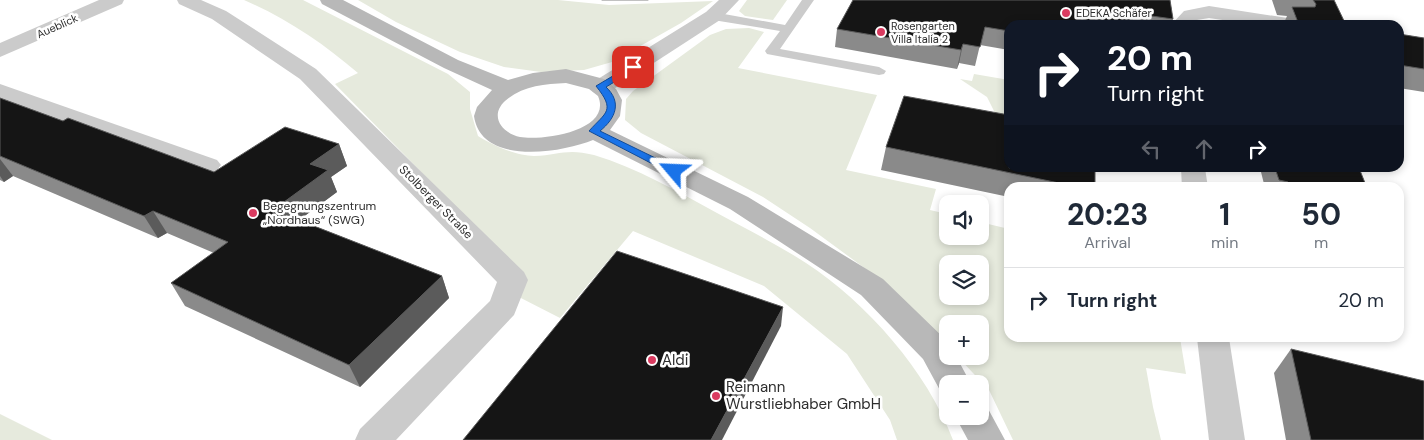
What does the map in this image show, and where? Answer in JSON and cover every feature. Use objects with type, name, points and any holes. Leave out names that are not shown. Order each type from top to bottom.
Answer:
[{"type":"main road","points":[[328,0],[435,56],[507,88]]},
{"type":"main road","points":[[560,76],[585,80],[600,86],[608,94],[612,103],[611,113],[605,122],[594,131],[574,140],[552,145],[529,145],[508,141],[493,133],[486,122],[486,110],[494,98],[507,88],[526,81],[560,76]]},
{"type":"main road","points":[[594,131],[739,203],[872,287],[934,350],[949,375]]},
{"type":"main road","points":[[978,425],[987,440]]},
{"type":"street","name":"Aueblick","points":[[0,52],[114,0]]},
{"type":"street","name":"Stolberger Straße","points":[[186,0],[219,15],[308,74],[513,280],[503,308],[373,440]]},
{"type":"street","points":[[600,86],[713,16],[730,0]]},
{"type":"street","points":[[1186,20],[1209,12],[1261,20]]},
{"type":"street","points":[[0,91],[208,165]]},
{"type":"street","points":[[1214,342],[1227,440]]},
{"type":"lane","points":[[808,0],[772,51],[879,71]]},
{"type":"lane","points":[[713,16],[788,29]]},
{"type":"shaded area","points":[[244,0],[303,0],[448,74],[470,92],[470,109],[478,136],[497,146],[527,156],[577,152],[610,160],[672,188],[795,256],[829,279],[851,298],[893,341],[928,389],[939,409],[939,425],[947,425],[953,440],[897,440],[890,420],[847,354],[764,286],[633,231],[560,318],[515,295],[433,184],[335,84],[358,73],[304,32]]},
{"type":"shaded area","points":[[358,0],[558,0],[609,5],[713,1],[681,23],[612,62],[584,70],[541,72],[504,67],[460,52],[396,22]]},
{"type":"shaded area","points":[[747,0],[787,0],[773,20],[745,16],[739,11]]},
{"type":"shaded area","points":[[749,28],[764,32],[738,68],[877,95],[846,170],[936,189],[930,210],[939,212],[939,245],[989,245],[989,224],[1004,228],[1004,342],[1181,342],[1186,374],[1146,368],[1161,440],[1013,440],[989,390],[989,375],[975,375],[965,365],[989,365],[989,315],[939,315],[939,338],[893,289],[810,228],[763,197],[641,133],[625,120],[626,99],[633,91],[710,35],[726,29]]},
{"type":"shaded area","points":[[974,74],[1004,79],[1004,115],[995,113],[987,97],[960,79],[972,81]]},
{"type":"shaded area","points":[[0,414],[52,440],[0,440]]},
{"type":"building","points":[[853,0],[1170,0],[1173,19],[1130,13],[1131,20],[1004,20],[1004,30],[985,27],[980,47],[963,44],[961,50],[837,29]]},
{"type":"building","points":[[1313,0],[1334,0],[1344,20],[1297,20],[1292,7],[1315,7],[1316,4]]},
{"type":"building","points":[[1404,35],[1424,38],[1424,69],[1404,66]]},
{"type":"building","points":[[904,96],[1004,114],[1004,172],[886,147]]},
{"type":"building","points":[[0,98],[63,121],[68,118],[214,172],[285,127],[339,144],[310,164],[328,170],[273,210],[442,276],[349,365],[171,283],[228,242],[153,211],[144,216],[0,156]]},
{"type":"building","points":[[1006,172],[1095,172],[1095,182],[1054,182]]},
{"type":"building","points":[[1276,172],[1361,172],[1365,182],[1288,182],[1279,180]]},
{"type":"building","name":"Aldi","points":[[617,251],[783,307],[711,440],[463,440]]},
{"type":"building","points":[[1291,349],[1424,381],[1424,440],[1311,440]]},
{"type":"tram line","points":[[602,0],[648,0]]},
{"type":"place","name":"EDEKA Schäfer","points":[[1066,13]]},
{"type":"place","name":"Rosengarten Villa Italia 2","points":[[881,32]]},
{"type":"place","name":"Begegnungszentrum „Nordhaus“ (SWG)","points":[[253,213]]},
{"type":"place","name":"Aldi","points":[[652,360]]},
{"type":"place","name":"Reimann Wurstliebhaber GmbH","points":[[716,396]]},
{"type":"route","points":[[633,67],[600,86],[608,94],[612,103],[611,113],[605,122],[594,131],[674,171]]}]
